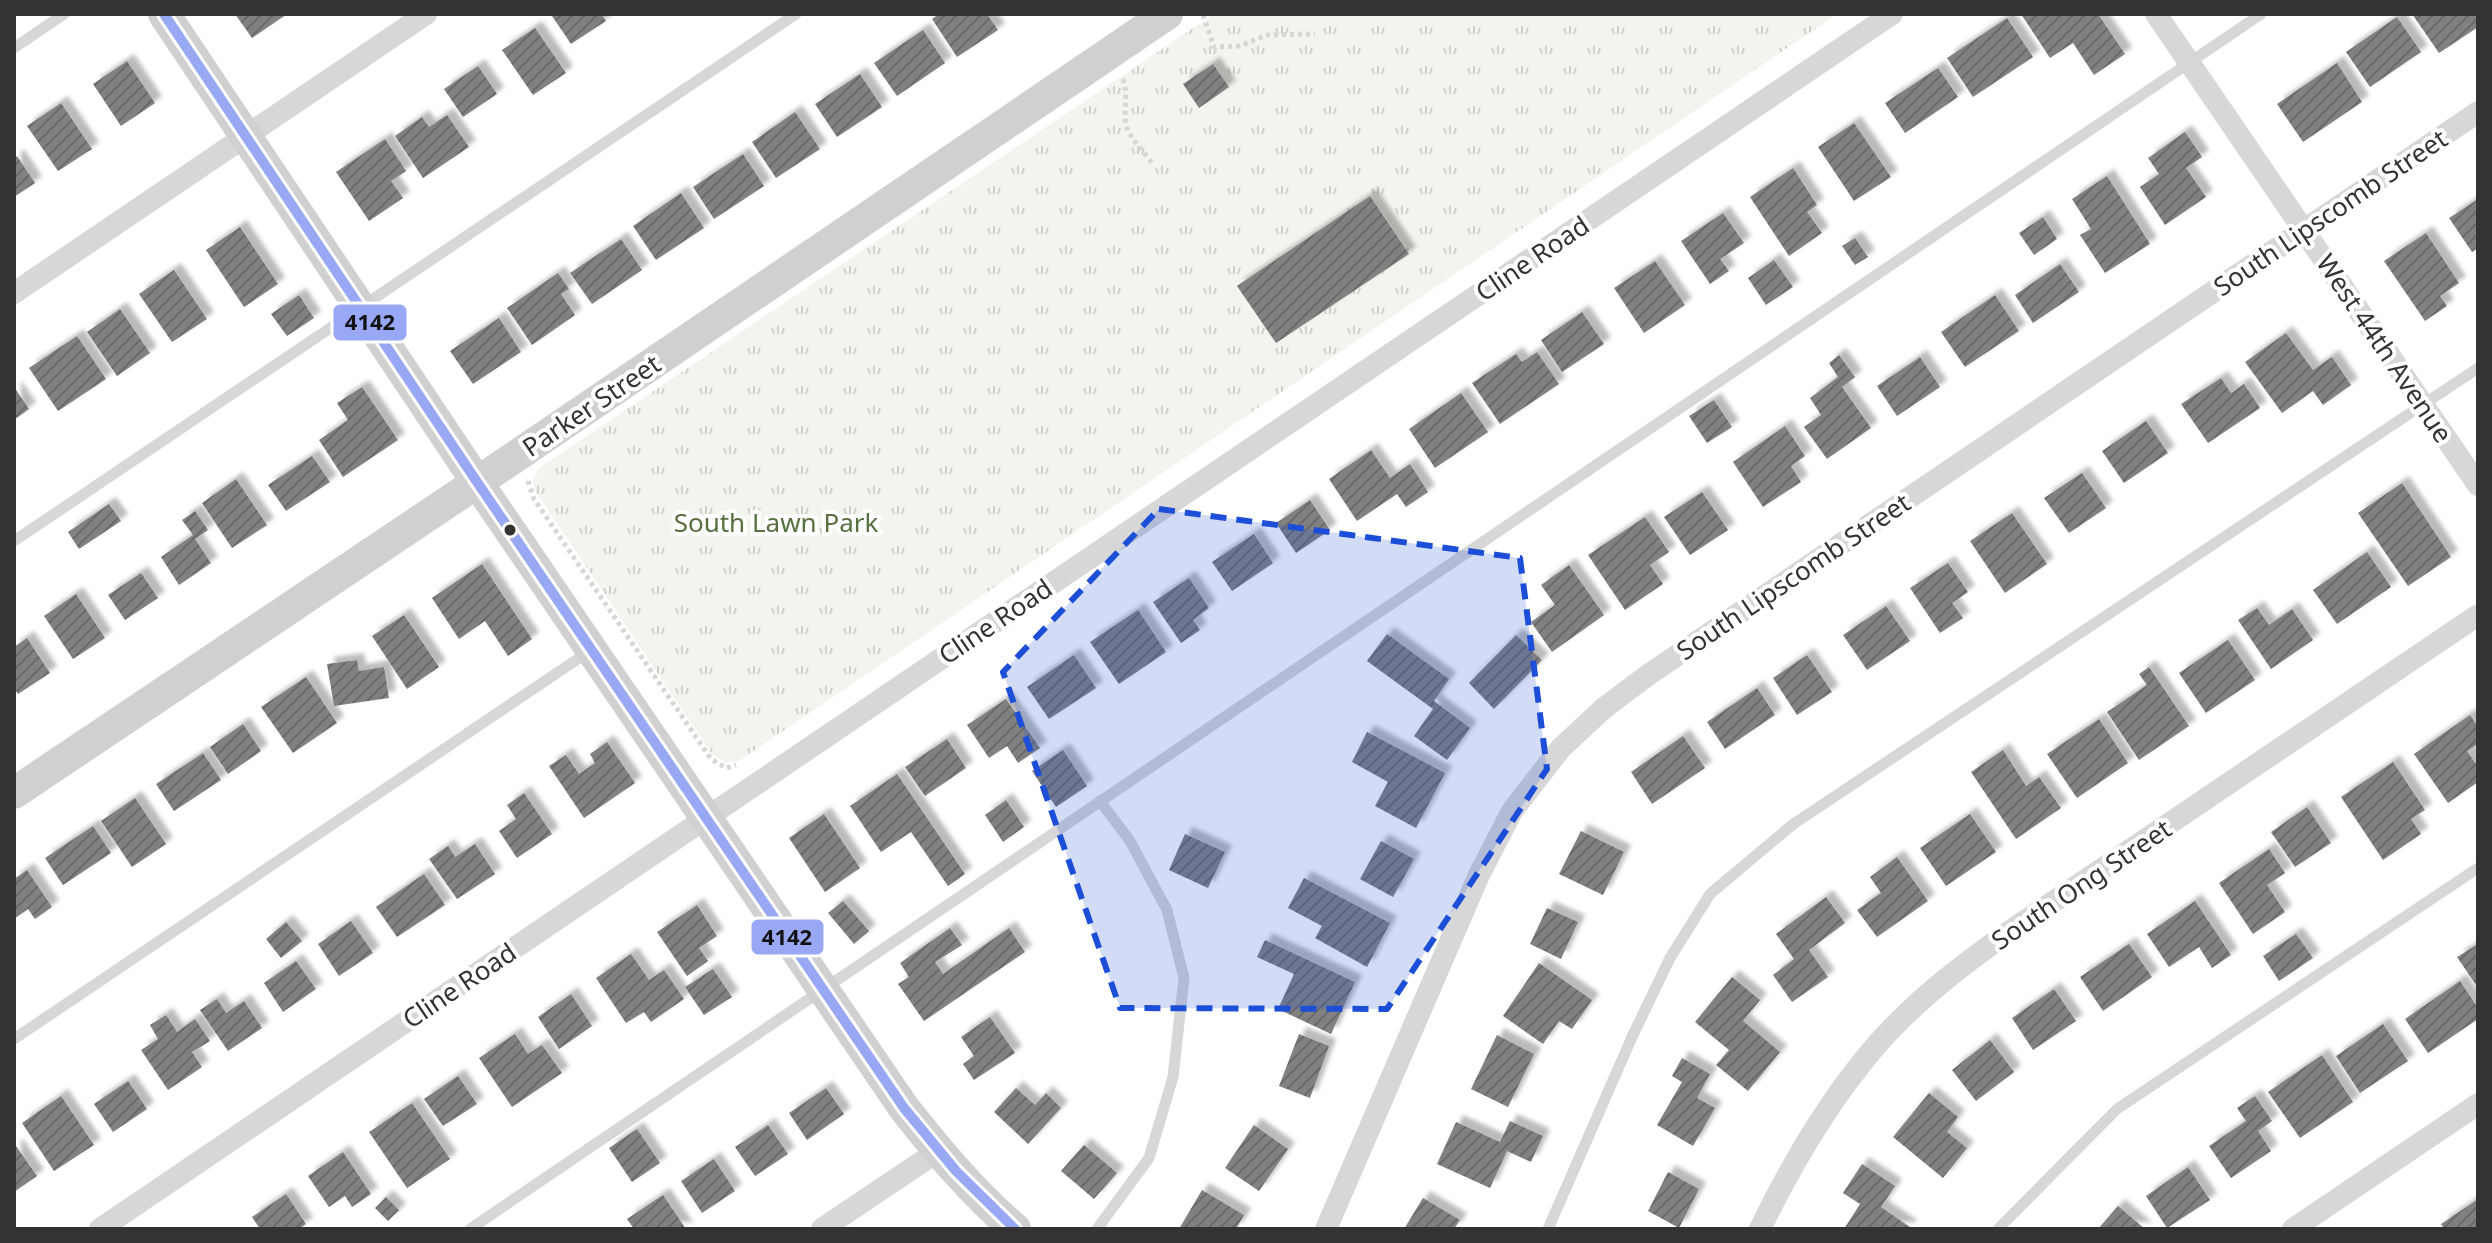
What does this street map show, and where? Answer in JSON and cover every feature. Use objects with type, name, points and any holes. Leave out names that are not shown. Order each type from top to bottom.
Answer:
[{"type":"main road","points":[[164,14],[477,482],[904,1108],[991,1209],[1015,1229]]},
{"type":"main road","name":"Parker Street","points":[[14,793],[1167,14]]},
{"type":"street","points":[[14,293],[426,14]]},
{"type":"street","name":"Cline Road","points":[[100,1229],[1892,14]]},
{"type":"street","name":"West 44th Avenue","points":[[2156,14],[2478,485]]},
{"type":"street","name":"South Lipscomb Street","points":[[1326,1229],[1479,875],[1512,811],[1561,748],[1604,708],[1648,675],[2478,112]]},
{"type":"street","name":"South Ong Street","points":[[1760,1229],[1788,1171],[1834,1100],[1875,1047],[1924,998],[1971,958],[2478,615]]},
{"type":"street","points":[[2293,1229],[2478,1104]]},
{"type":"street","points":[[822,1229],[938,1151]]},
{"type":"lane","points":[[14,48],[64,14]]},
{"type":"lane","points":[[14,541],[796,14]]},
{"type":"lane","points":[[470,1229],[2261,14]]},
{"type":"lane","points":[[1548,1229],[1664,971],[1710,894],[1792,825],[2478,368]]},
{"type":"lane","points":[[14,1039],[591,650]]},
{"type":"lane","points":[[1097,1229],[1149,1158],[1173,1077],[1184,978],[1167,910],[1130,841],[1100,801]]},
{"type":"lane","points":[[1998,1229],[2117,1109],[2478,868]]},
{"type":"path","points":[[1203,15],[1214,47],[1240,46],[1267,35],[1315,34]]},
{"type":"path","points":[[1120,71],[1128,93],[1125,122],[1130,134],[1153,164]]},
{"type":"path","points":[[527,481],[534,499],[711,759],[726,768]]},
{"type":"highlighted area","points":[[1159,509],[1520,558],[1547,769],[1387,1009],[1120,1008],[1003,672]]},
{"type":"green space","name":"South Lawn Park","points":[[1214,14],[1837,14],[739,761],[725,762],[712,754],[535,491],[533,479],[539,468]]},
{"type":"building","points":[[235,14],[287,14],[252,38]]},
{"type":"building","points":[[601,14],[606,21],[571,44],[552,16]]},
{"type":"building","points":[[939,14],[987,14],[998,30],[957,57],[932,19]]},
{"type":"building","points":[[2021,14],[2098,14],[2125,54],[2094,75],[2073,43],[2050,58]]},
{"type":"building","points":[[2412,14],[2478,14],[2478,27],[2439,53]]},
{"type":"building","points":[[2397,17],[2421,52],[2370,87],[2346,52]]},
{"type":"building","points":[[2007,18],[2033,57],[1973,97],[1947,58]]},
{"type":"building","points":[[535,28],[566,73],[533,95],[502,50]]},
{"type":"building","points":[[923,30],[945,63],[897,96],[874,63]]},
{"type":"building","points":[[127,61],[155,103],[121,126],[93,84]]},
{"type":"building","points":[[2337,63],[2362,102],[2303,142],[2277,104]]},
{"type":"building","points":[[1213,64],[1229,87],[1199,108],[1183,84]]},
{"type":"building","points":[[478,66],[497,94],[463,117],[444,89]]},
{"type":"building","points":[[1938,68],[1958,97],[1905,133],[1885,103]]},
{"type":"building","points":[[860,74],[882,107],[837,137],[815,104]]},
{"type":"building","points":[[61,103],[92,149],[58,171],[27,126]]},
{"type":"building","points":[[795,112],[820,149],[776,178],[752,142]]},
{"type":"building","points":[[447,115],[469,147],[423,178],[395,136],[422,117],[429,127]]},
{"type":"building","points":[[1854,123],[1891,177],[1854,201],[1818,147]]},
{"type":"building","points":[[2185,132],[2202,157],[2186,168],[2206,197],[2165,225],[2140,187],[2159,174],[2148,158]]},
{"type":"building","points":[[385,139],[406,171],[391,181],[403,198],[369,221],[336,172]]},
{"type":"building","points":[[743,154],[764,186],[714,219],[693,187]]},
{"type":"building","points":[[17,156],[35,183],[14,197],[14,159]]},
{"type":"building","points":[[1793,168],[1817,205],[1807,212],[1822,233],[1789,256],[1750,197]]},
{"type":"building","points":[[2107,176],[2150,244],[2105,273],[2080,235],[2091,229],[2072,199]]},
{"type":"building","points":[[681,193],[704,228],[656,260],[633,226]]},
{"type":"building","points":[[1370,196],[1409,254],[1276,343],[1237,286]]},
{"type":"building","points":[[2478,199],[2478,248],[2472,252],[2449,218]]},
{"type":"building","points":[[1723,213],[1744,243],[1720,259],[1729,271],[1710,284],[1681,241]]},
{"type":"building","points":[[2043,217],[2057,239],[2034,255],[2019,233]]},
{"type":"building","points":[[240,227],[278,284],[244,307],[206,250]]},
{"type":"building","points":[[2426,233],[2459,283],[2440,296],[2447,306],[2425,321],[2384,261]]},
{"type":"building","points":[[1855,238],[1868,257],[1855,265],[1842,246]]},
{"type":"building","points":[[621,239],[642,270],[592,304],[570,273]]},
{"type":"building","points":[[1774,260],[1793,287],[1766,305],[1748,278]]},
{"type":"building","points":[[1655,261],[1685,305],[1644,333],[1614,288]]},
{"type":"building","points":[[2060,264],[2079,292],[2033,323],[2015,295]]},
{"type":"building","points":[[174,270],[207,319],[172,342],[139,294]]},
{"type":"building","points":[[558,273],[569,289],[561,294],[575,315],[532,345],[507,308]]},
{"type":"building","points":[[299,295],[314,318],[287,336],[271,314]]},
{"type":"building","points":[[1995,295],[2019,331],[1965,367],[1941,332]]},
{"type":"building","points":[[120,309],[150,353],[117,376],[87,332]]},
{"type":"building","points":[[1582,312],[1604,344],[1562,372],[1541,340]]},
{"type":"building","points":[[499,318],[521,352],[473,384],[450,351]]},
{"type":"building","points":[[2286,333],[2313,370],[2332,357],[2351,385],[2323,405],[2313,391],[2282,413],[2245,362]]},
{"type":"building","points":[[77,336],[106,379],[58,411],[29,368]]},
{"type":"building","points":[[1537,352],[1559,384],[1500,424],[1472,383],[1516,354],[1522,362]]},
{"type":"building","points":[[1839,355],[1855,377],[1842,387],[1871,428],[1827,459],[1804,427],[1821,415],[1810,398],[1838,377],[1829,363]]},
{"type":"building","points":[[1920,357],[1940,387],[1897,416],[1877,386]]},
{"type":"building","points":[[2221,378],[2231,393],[2244,384],[2260,408],[2208,443],[2181,404]]},
{"type":"building","points":[[14,387],[29,409],[14,420]]},
{"type":"building","points":[[362,387],[398,440],[343,477],[319,440],[348,420],[337,403]]},
{"type":"building","points":[[1461,393],[1488,432],[1435,468],[1409,429]]},
{"type":"building","points":[[1714,400],[1732,427],[1707,443],[1689,416]]},
{"type":"building","points":[[2146,421],[2168,453],[2124,483],[2102,451]]},
{"type":"building","points":[[1785,426],[1805,456],[1791,466],[1801,482],[1763,507],[1733,462]]},
{"type":"building","points":[[1371,450],[1390,478],[1410,464],[1428,492],[1406,507],[1397,494],[1357,521],[1329,479]]},
{"type":"building","points":[[312,456],[330,482],[286,511],[268,485]]},
{"type":"building","points":[[2082,473],[2106,508],[2069,533],[2044,498]]},
{"type":"building","points":[[236,479],[267,525],[232,548],[202,503]]},
{"type":"building","points":[[2402,483],[2451,557],[2408,586],[2358,513]]},
{"type":"building","points":[[1702,492],[1728,530],[1690,555],[1664,517]]},
{"type":"building","points":[[1310,500],[1330,530],[1296,553],[1276,523]]},
{"type":"building","points":[[109,504],[121,521],[79,549],[68,532]]},
{"type":"building","points":[[195,511],[208,530],[195,539],[211,563],[179,585],[161,557],[193,535],[182,520]]},
{"type":"building","points":[[2012,513],[2047,564],[2005,593],[1970,541]]},
{"type":"building","points":[[1645,517],[1669,552],[1650,565],[1663,584],[1625,610],[1588,555]]},
{"type":"building","points":[[1254,534],[1273,563],[1232,591],[1212,562]]},
{"type":"building","points":[[2367,552],[2391,587],[2337,624],[2313,590]]},
{"type":"building","points":[[1948,563],[1968,592],[1952,603],[1963,618],[1940,633],[1910,588]]},
{"type":"building","points":[[482,564],[532,639],[508,656],[485,621],[459,639],[432,598]]},
{"type":"building","points":[[1569,565],[1604,615],[1552,652],[1531,622],[1555,605],[1541,585]]},
{"type":"building","points":[[141,573],[158,598],[125,620],[108,595]]},
{"type":"building","points":[[1189,578],[1209,608],[1193,620],[1200,630],[1181,643],[1153,602]]},
{"type":"building","points":[[76,594],[105,638],[73,659],[44,616]]},
{"type":"building","points":[[1886,606],[1910,641],[1867,670],[1843,635]]},
{"type":"building","points":[[2257,608],[2269,625],[2292,609],[2313,640],[2271,669],[2238,620]]},
{"type":"building","points":[[1138,610],[1166,652],[1119,684],[1090,642]]},
{"type":"building","points":[[404,615],[439,667],[407,689],[372,636]]},
{"type":"building","points":[[1387,634],[1449,679],[1434,701],[1470,728],[1447,760],[1414,736],[1433,709],[1367,661]]},
{"type":"building","points":[[1516,635],[1542,660],[1494,709],[1469,683]]},
{"type":"building","points":[[27,638],[50,673],[18,694],[14,688],[14,647]]},
{"type":"building","points":[[2228,640],[2255,680],[2206,713],[2179,673]]},
{"type":"building","points":[[1074,655],[1096,688],[1049,719],[1027,687]]},
{"type":"building","points":[[1807,655],[1832,692],[1797,715],[1773,678]]},
{"type":"building","points":[[357,660],[359,671],[384,667],[389,698],[334,706],[327,664]]},
{"type":"building","points":[[2149,667],[2189,726],[2139,760],[2107,712],[2147,685],[2139,674]]},
{"type":"building","points":[[306,677],[337,723],[293,753],[261,707]]},
{"type":"building","points":[[1757,688],[1775,715],[1725,749],[1707,722]]},
{"type":"building","points":[[1006,699],[1040,748],[1018,763],[1007,746],[989,758],[967,725]]},
{"type":"building","points":[[2470,715],[2478,727],[2478,744],[2467,751],[2478,767],[2478,782],[2448,803],[2414,754]]},
{"type":"building","points":[[2099,719],[2128,763],[2077,798],[2047,754]]},
{"type":"building","points":[[243,724],[261,751],[228,774],[210,747]]},
{"type":"building","points":[[1367,732],[1445,773],[1416,828],[1375,806],[1388,782],[1352,762]]},
{"type":"building","points":[[1683,736],[1705,768],[1652,804],[1631,772]]},
{"type":"building","points":[[947,739],[966,768],[925,796],[905,767]]},
{"type":"building","points":[[607,742],[635,783],[584,818],[549,766],[566,755],[579,774],[595,763],[590,754]]},
{"type":"building","points":[[1063,750],[1087,786],[1056,807],[1032,771]]},
{"type":"building","points":[[2003,750],[2026,786],[2039,777],[2061,808],[2016,839],[1971,772]]},
{"type":"building","points":[[203,753],[221,780],[174,811],[156,784]]},
{"type":"building","points":[[2393,762],[2425,810],[2411,819],[2421,834],[2383,860],[2341,797]]},
{"type":"building","points":[[897,774],[965,874],[948,886],[911,832],[881,852],[850,806]]},
{"type":"building","points":[[524,793],[552,834],[517,858],[499,831],[516,819],[507,805]]},
{"type":"building","points":[[135,798],[166,844],[132,867],[101,821]]},
{"type":"building","points":[[1006,800],[1024,827],[1003,842],[985,815]]},
{"type":"building","points":[[2307,807],[2331,843],[2295,867],[2271,832]]},
{"type":"building","points":[[824,814],[860,868],[825,892],[789,838]]},
{"type":"building","points":[[1970,814],[1996,852],[1946,886],[1920,848]]},
{"type":"building","points":[[93,826],[111,853],[63,885],[45,858]]},
{"type":"building","points":[[1581,831],[1624,852],[1603,895],[1559,874]]},
{"type":"building","points":[[1185,834],[1225,852],[1208,888],[1169,870]]},
{"type":"building","points":[[1381,841],[1414,859],[1393,897],[1360,879]]},
{"type":"building","points":[[475,844],[495,874],[457,899],[429,859],[448,846],[455,857]]},
{"type":"building","points":[[2269,849],[2285,873],[2267,885],[2285,912],[2253,934],[2219,883]]},
{"type":"building","points":[[1897,857],[1928,901],[1877,937],[1857,910],[1881,893],[1870,877]]},
{"type":"building","points":[[27,870],[52,907],[35,919],[28,909],[14,919],[14,879]]},
{"type":"building","points":[[424,874],[445,905],[397,937],[376,907]]},
{"type":"building","points":[[1304,878],[1390,923],[1367,967],[1315,938],[1322,926],[1288,908]]},
{"type":"building","points":[[1826,897],[1845,923],[1809,950],[1828,977],[1792,1002],[1773,975],[1794,959],[1776,934]]},
{"type":"building","points":[[843,901],[869,931],[854,944],[828,913]]},
{"type":"building","points":[[2195,901],[2231,955],[2212,968],[2199,947],[2169,967],[2147,934]]},
{"type":"building","points":[[697,905],[717,936],[699,948],[708,961],[687,976],[657,932]]},
{"type":"building","points":[[1547,908],[1578,922],[1561,959],[1530,944]]},
{"type":"building","points":[[351,921],[373,953],[339,976],[318,944]]},
{"type":"building","points":[[286,922],[302,941],[281,958],[266,939]]},
{"type":"building","points":[[950,928],[962,945],[935,962],[943,974],[1009,928],[1025,952],[924,1021],[898,984],[909,977],[900,963]]},
{"type":"building","points":[[2296,934],[2313,958],[2279,981],[2263,956]]},
{"type":"building","points":[[1265,940],[1355,982],[1331,1034],[1278,1009],[1294,974],[1257,957]]},
{"type":"building","points":[[2129,944],[2152,977],[2103,1011],[2080,977]]},
{"type":"building","points":[[2478,944],[2478,988],[2457,957]]},
{"type":"building","points":[[631,954],[649,980],[664,970],[684,999],[651,1022],[644,1012],[626,1023],[596,978]]},
{"type":"building","points":[[296,961],[316,989],[283,1012],[264,983]]},
{"type":"building","points":[[1539,963],[1592,1000],[1572,1029],[1559,1021],[1543,1044],[1503,1016]]},
{"type":"building","points":[[713,969],[732,997],[704,1015],[685,987]]},
{"type":"building","points":[[1732,977],[1760,1000],[1743,1021],[1780,1052],[1748,1091],[1716,1065],[1729,1050],[1695,1022]]},
{"type":"building","points":[[2460,981],[2478,1008],[2478,1019],[2428,1053],[2405,1019]]},
{"type":"building","points":[[2054,989],[2076,1021],[2033,1050],[2012,1018]]},
{"type":"building","points":[[571,994],[592,1026],[559,1049],[538,1017]]},
{"type":"building","points":[[217,999],[226,1013],[244,1001],[262,1028],[228,1051],[200,1010]]},
{"type":"building","points":[[166,1015],[177,1032],[195,1019],[210,1041],[192,1052],[202,1067],[168,1090],[141,1050],[158,1039],[150,1025]]},
{"type":"building","points":[[990,1017],[1015,1053],[974,1080],[963,1064],[974,1056],[961,1037]]},
{"type":"building","points":[[2383,1024],[2408,1061],[2360,1093],[2336,1056]]},
{"type":"building","points":[[515,1034],[528,1054],[542,1045],[562,1073],[512,1107],[479,1058]]},
{"type":"building","points":[[1299,1034],[1329,1046],[1310,1098],[1279,1086]]},
{"type":"building","points":[[1497,1035],[1534,1054],[1508,1107],[1471,1089]]},
{"type":"building","points":[[1990,1040],[2014,1072],[1976,1101],[1952,1070]]},
{"type":"building","points":[[2322,1055],[2353,1102],[2300,1138],[2268,1092]]},
{"type":"building","points":[[1682,1058],[1710,1074],[1697,1098],[1715,1108],[1693,1146],[1657,1125],[1682,1082],[1672,1076]]},
{"type":"building","points":[[458,1076],[477,1104],[443,1126],[424,1099]]},
{"type":"building","points":[[128,1081],[147,1109],[113,1132],[94,1104]]},
{"type":"building","points":[[826,1088],[844,1114],[807,1140],[789,1113]]},
{"type":"building","points":[[1016,1088],[1035,1105],[1046,1093],[1061,1108],[1028,1144],[994,1112]]},
{"type":"building","points":[[1929,1093],[1958,1117],[1947,1132],[1967,1148],[1943,1178],[1893,1137]]},
{"type":"building","points":[[61,1096],[94,1145],[54,1171],[22,1123]]},
{"type":"building","points":[[2255,1096],[2272,1121],[2258,1131],[2271,1151],[2231,1178],[2209,1146],[2246,1121],[2237,1108]]},
{"type":"building","points":[[412,1103],[450,1159],[407,1188],[369,1132]]},
{"type":"building","points":[[1510,1121],[1543,1136],[1531,1162],[1507,1151],[1490,1188],[1437,1164],[1456,1122],[1500,1142]]},
{"type":"building","points":[[768,1125],[788,1154],[755,1176],[735,1147]]},
{"type":"building","points":[[1254,1125],[1288,1149],[1259,1191],[1225,1168]]},
{"type":"building","points":[[637,1129],[660,1163],[632,1182],[609,1148]]},
{"type":"building","points":[[1084,1145],[1117,1173],[1094,1199],[1061,1171]]},
{"type":"building","points":[[14,1147],[37,1176],[14,1192]]},
{"type":"building","points":[[343,1152],[371,1194],[352,1207],[345,1196],[329,1207],[308,1176]]},
{"type":"building","points":[[714,1159],[735,1191],[702,1213],[681,1181]]},
{"type":"building","points":[[1862,1164],[1895,1186],[1881,1207],[1909,1229],[1844,1229],[1860,1204],[1843,1193]]},
{"type":"building","points":[[2188,1167],[2210,1200],[2167,1228],[2146,1196]]},
{"type":"building","points":[[1668,1172],[1699,1189],[1679,1228],[1648,1211]]},
{"type":"building","points":[[1202,1190],[1244,1215],[1236,1229],[1179,1229]]},
{"type":"building","points":[[286,1194],[306,1224],[299,1229],[260,1229],[252,1217]]},
{"type":"building","points":[[663,1195],[686,1229],[634,1229],[627,1219]]},
{"type":"building","points":[[386,1197],[399,1210],[388,1221],[375,1208]]},
{"type":"building","points":[[1423,1198],[1460,1220],[1454,1229],[1404,1229]]},
{"type":"building","points":[[2478,1199],[2478,1229],[2444,1229],[2441,1224]]},
{"type":"building","points":[[2118,1206],[2145,1229],[2098,1229]]},
{"type":"transit line","name":"4142","points":[[164,14],[477,482],[904,1108],[956,1171],[1015,1229]]}]
